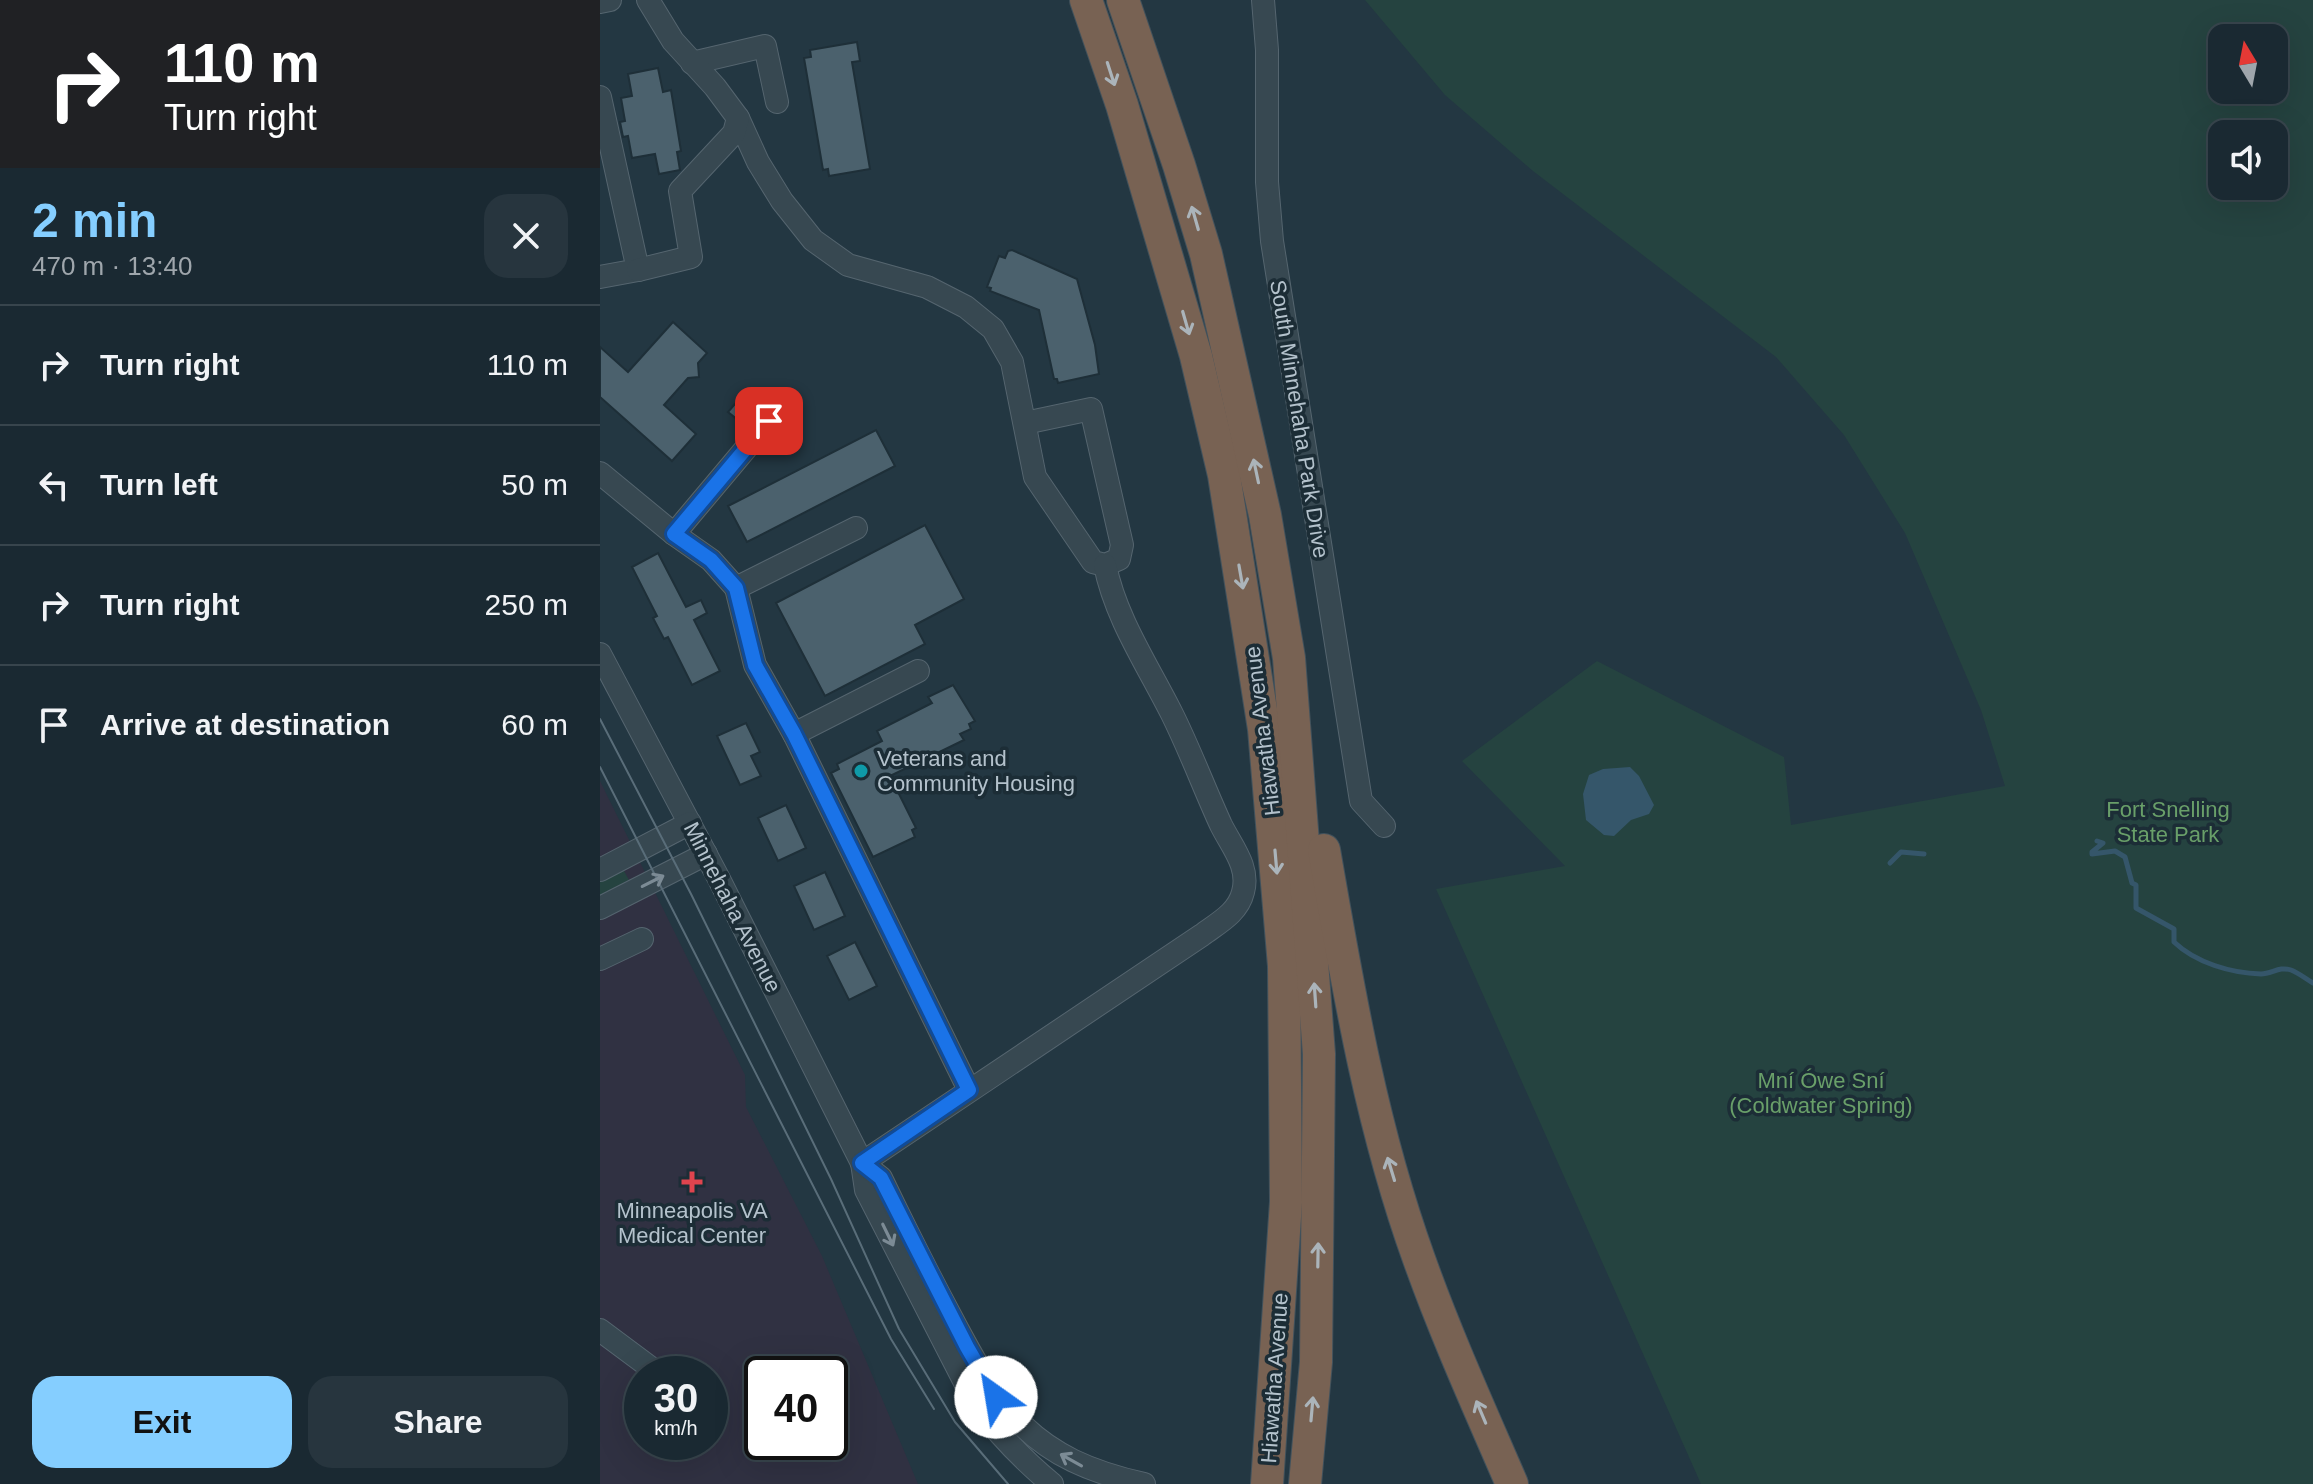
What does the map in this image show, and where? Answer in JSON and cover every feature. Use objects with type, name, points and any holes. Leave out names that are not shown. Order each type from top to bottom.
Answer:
[{"type":"highway","name":"Hiawatha Avenue","points":[[1086,0],[1122,105],[1196,356],[1224,475],[1264,729],[1284,966],[1286,1187],[1267,1484]]},
{"type":"highway","name":"Hiawatha Avenue","points":[[1123,0],[1206,254],[1265,515],[1289,658],[1319,1054],[1316,1362],[1305,1484]]},
{"type":"highway","points":[[1289,658],[1354,1026],[1380,1133],[1419,1258],[1512,1484]]},
{"type":"street","points":[[600,2],[610,0]]},
{"type":"street","points":[[648,0],[673,41],[715,87],[738,118],[758,162],[782,201],[813,240],[848,265],[927,287],[966,307],[993,329],[1012,362],[1035,477],[1093,562],[1105,565],[1119,559],[1122,545],[1091,409],[1025,423]]},
{"type":"street","name":"South Minnehaha Park Drive","points":[[1263,0],[1267,60],[1267,182],[1274,257],[1361,801],[1384,826]]},
{"type":"street","points":[[692,63],[765,46],[777,102]]},
{"type":"street","points":[[600,99],[638,270]]},
{"type":"street","points":[[600,277],[691,257],[680,191],[734,133],[738,118]]},
{"type":"street","points":[[674,534],[769,421]]},
{"type":"street","points":[[600,473],[711,560],[736,588],[755,665],[794,734],[969,1090]]},
{"type":"street","points":[[736,588],[856,528]]},
{"type":"street","points":[[862,1163],[1202,935],[1236,909],[1243,894],[1245,878],[1236,849],[1223,828],[1190,750],[1119,611],[1105,565]]},
{"type":"street","name":"Minnehaha Avenue","points":[[600,654],[706,854],[862,1163],[866,1190],[976,1404],[997,1434],[1052,1484]]},
{"type":"street","points":[[794,734],[918,671]]},
{"type":"street","points":[[600,870],[690,823]]},
{"type":"street","points":[[600,908],[706,854]]},
{"type":"street","points":[[600,959],[642,939]]},
{"type":"street","name":"Minnehaha Avenue","points":[[862,1163],[881,1178],[980,1371],[1012,1417],[1072,1462],[1104,1475],[1144,1484]]},
{"type":"street","points":[[600,1330],[635,1356]]},
{"type":"shaded area","points":[[1630,767],[1639,776],[1654,805],[1649,814],[1631,820],[1614,836],[1604,835],[1586,820],[1583,794],[1589,775],[1603,769]]},
{"type":"shaded area","name":"Minneapolis VA Medical Center","points":[[600,781],[745,1075],[746,1107],[822,1256],[918,1484],[600,1484]]},
{"type":"green space","points":[[1365,0],[2313,0],[2313,1484],[1701,1484],[1436,889],[1565,866],[1462,761],[1597,661],[1784,757],[1791,825],[2005,786],[1981,710],[1905,533],[1844,435],[1776,357],[1533,171],[1445,95]]},
{"type":"green space","points":[[623,869],[629,880],[600,895],[600,880]]},
{"type":"building","points":[[857,42],[860,61],[852,62],[870,169],[829,176],[828,169],[823,170],[804,58],[811,57],[810,50]]},
{"type":"building","points":[[658,68],[663,92],[671,90],[681,151],[677,152],[680,170],[659,174],[655,154],[632,158],[628,136],[623,137],[620,122],[625,121],[621,98],[632,96],[628,74]]},
{"type":"building","points":[[1012,250],[1077,279],[1095,345],[1099,374],[1058,383],[1054,379],[1039,310],[990,291],[991,288],[987,287],[999,256],[1005,258]]},
{"type":"building","points":[[673,322],[707,353],[698,363],[699,377],[688,378],[664,405],[696,434],[672,461],[600,397],[600,347],[628,372]]},
{"type":"building","points":[[746,391],[761,403],[743,424],[728,412]]},
{"type":"building","points":[[876,430],[895,466],[747,542],[728,506]]},
{"type":"building","points":[[925,525],[964,599],[915,625],[925,644],[825,696],[776,603]]},
{"type":"building","points":[[658,553],[686,607],[701,600],[707,613],[694,620],[720,671],[692,685],[668,637],[664,639],[653,618],[657,616],[632,567]]},
{"type":"building","name":"Veterans and Community Housing","points":[[953,685],[975,721],[969,724],[971,729],[960,734],[964,740],[890,776],[916,828],[912,830],[915,837],[873,857],[831,773],[839,769],[837,764],[882,741],[877,731],[932,703],[928,697]]},
{"type":"building","points":[[746,723],[760,752],[751,756],[761,776],[740,785],[717,736]]},
{"type":"building","points":[[786,805],[806,848],[778,861],[758,818]]},
{"type":"building","points":[[825,872],[845,916],[814,930],[794,886]]},
{"type":"building","points":[[855,942],[877,986],[849,1000],[827,956]]},
{"type":"waterway","points":[[2097,841],[2103,843],[2092,854],[2115,851],[2125,857],[2132,883],[2136,885],[2136,908],[2174,929],[2174,942],[2193,956],[2238,972],[2261,974],[2287,969],[2313,983]]},
{"type":"waterway","points":[[1890,863],[1901,852],[1924,854]]},
{"type":"tram line","points":[[600,719],[691,894],[831,1179],[899,1329],[955,1422],[1008,1484]]},
{"type":"tram line","points":[[600,767],[891,1339],[934,1409]]},
{"type":"place","name":"Veterans and Community Housing","points":[[861,771]]},
{"type":"place","name":"Minneapolis VA Medical Center","points":[[692,1182]]},
{"type":"route","points":[[769,421],[674,534],[711,560],[736,588],[755,665],[794,734],[969,1090],[862,1163],[881,1178],[915,1249],[996,1397]]},
{"type":"park label","name":"Fort Snelling State Park","points":[[2168,822]]},
{"type":"park label","name":"Mní Ówe Sní (Coldwater Spring)","points":[[1821,1092]]}]
